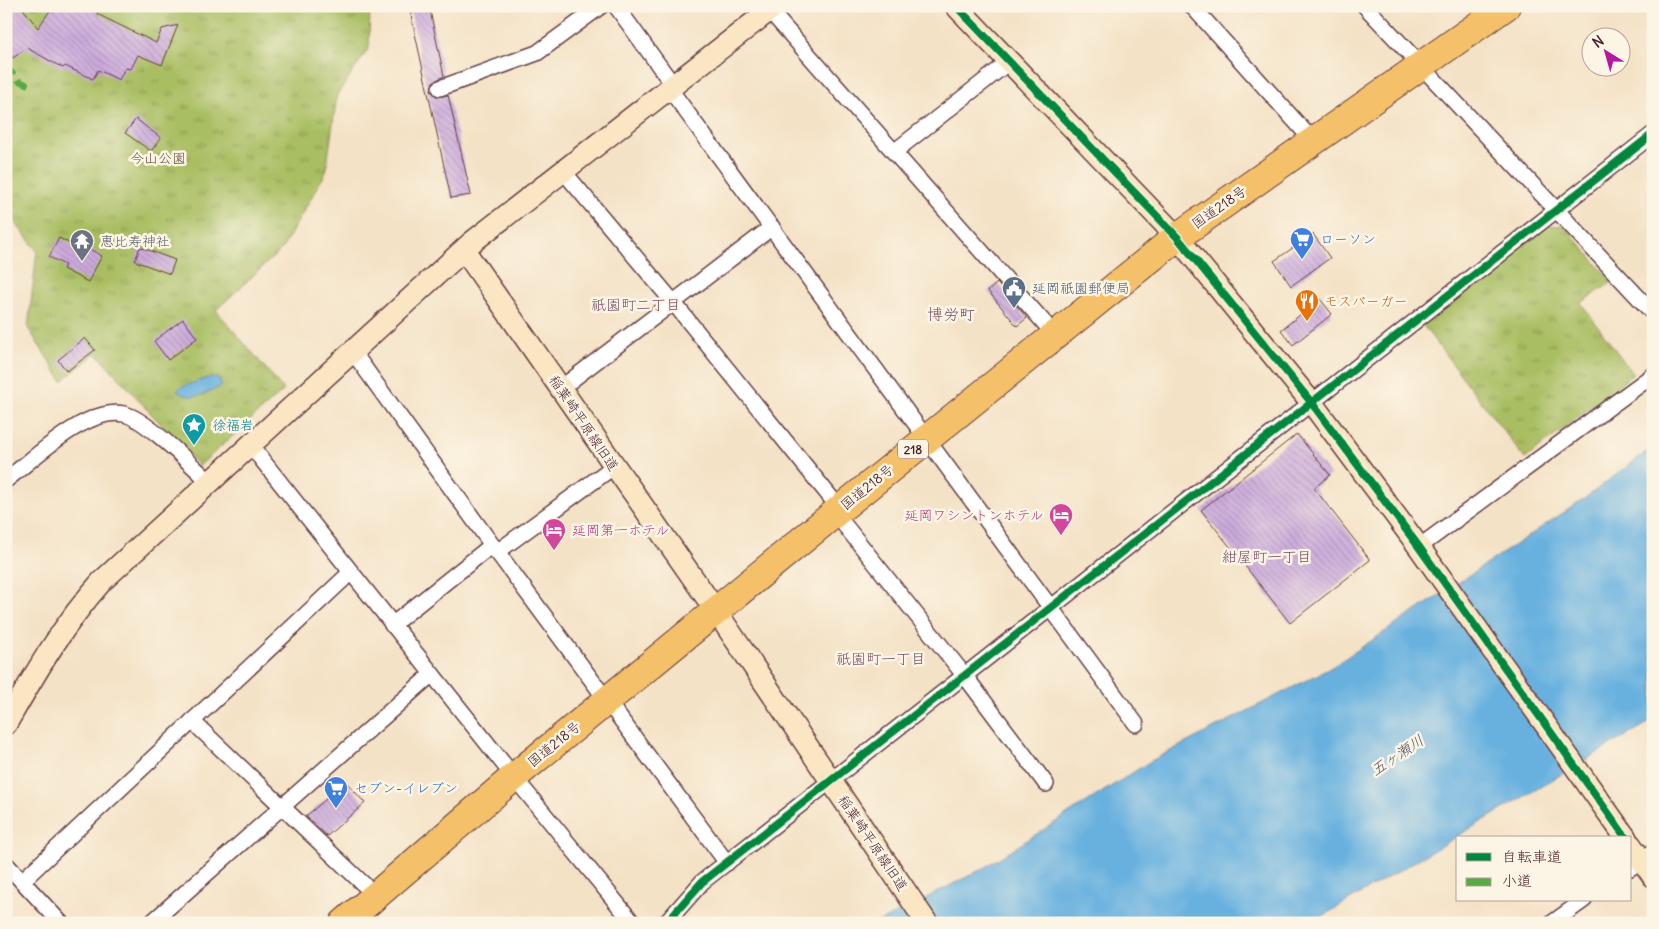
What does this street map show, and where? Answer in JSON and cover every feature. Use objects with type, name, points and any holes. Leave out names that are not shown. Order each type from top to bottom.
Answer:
[{"type":"highway","name":"国道218号","points":[[344,923],[514,777],[926,439],[1178,237],[1506,6]]},
{"type":"street","points":[[440,88],[537,53],[601,6]]},
{"type":"street","points":[[616,6],[772,227],[1136,724]]},
{"type":"street","points":[[956,6],[1178,237],[1311,402],[1422,551],[1625,836]]},
{"type":"street","points":[[1192,6],[1313,141]]},
{"type":"street","points":[[1364,6],[1653,314]]},
{"type":"street","points":[[6,724],[52,644],[76,611],[102,581],[464,250],[772,8],[894,152],[1055,335]]},
{"type":"street","points":[[894,152],[1010,61]]},
{"type":"street","points":[[666,923],[702,882],[1653,134]]},
{"type":"street","points":[[564,172],[673,302],[838,511],[1046,784]]},
{"type":"street","points":[[561,388],[772,227]]},
{"type":"street","name":"稲葉崎平原線旧道","points":[[464,250],[716,611],[927,923]]},
{"type":"street","points":[[354,352],[494,549],[608,700],[727,863]]},
{"type":"street","points":[[1422,551],[1653,374]]},
{"type":"street","points":[[6,480],[64,435],[82,424],[100,415],[125,414],[144,425],[211,483]]},
{"type":"street","points":[[251,446],[350,573],[634,923]]},
{"type":"street","points":[[392,624],[494,549],[614,467]]},
{"type":"street","points":[[22,881],[350,573]]},
{"type":"street","points":[[151,923],[432,674]]},
{"type":"street","points":[[192,721],[376,896]]},
{"type":"street","points":[[6,864],[61,923]]},
{"type":"street","points":[[1552,923],[1581,902]]},
{"type":"green space","name":"今山公園","points":[[6,6],[370,6],[369,48],[337,95],[326,172],[282,249],[216,310],[284,390],[199,466],[96,353],[62,381],[28,328],[37,251],[6,210]]},
{"type":"green space","points":[[1564,225],[1612,282],[1581,303],[1633,374],[1525,459],[1422,324],[1543,227]]},
{"type":"water","points":[[211,377],[219,379],[222,386],[205,394],[194,396],[188,396],[177,391],[181,387]]},
{"type":"water","name":"五ヶ瀬川","points":[[1653,447],[1653,720],[1311,923],[878,923],[982,869],[1151,761],[1332,667],[1584,499]]},
{"type":"building","points":[[6,6],[21,6],[38,28],[53,6],[102,6],[97,14],[156,43],[162,29],[178,25],[162,65],[138,55],[131,69],[125,68],[119,80],[98,70],[93,79],[65,66],[63,68],[27,48],[13,58],[6,49]]},
{"type":"building","points":[[409,6],[429,6],[444,76],[433,82],[431,91],[438,97],[448,95],[471,195],[451,198]]},
{"type":"building","points":[[136,119],[161,138],[151,151],[125,133]]},
{"type":"building","name":"ローソン","points":[[1313,234],[1330,258],[1291,286],[1274,261]]},
{"type":"building","name":"恵比寿神社","points":[[59,238],[75,246],[77,242],[102,256],[88,282],[63,269],[65,265],[49,257]]},
{"type":"building","points":[[140,247],[175,260],[170,274],[135,261]]},
{"type":"building","points":[[997,283],[1027,318],[1017,326],[988,291]]},
{"type":"building","name":"モスバーガー","points":[[1320,299],[1332,314],[1293,345],[1281,330]]},
{"type":"building","points":[[183,319],[197,338],[168,360],[154,341]]},
{"type":"building","points":[[85,338],[95,350],[67,371],[58,360]]},
{"type":"building","points":[[1297,434],[1330,475],[1314,488],[1370,560],[1290,623],[1201,510]]},
{"type":"building","name":"セブン-イレブン","points":[[346,782],[365,803],[327,836],[306,816]]},
{"type":"marked path","points":[[6,66],[19,81],[33,87]]},
{"type":"cycle path","points":[[956,6],[1177,237],[1311,402],[1419,547],[1625,836]]},
{"type":"cycle path","points":[[666,923],[702,882],[1653,134]]},
{"type":"place","name":"ローソン","points":[[1302,260]]},
{"type":"place","name":"恵比寿神社","points":[[82,262]]},
{"type":"place","name":"延岡祇園郵便局","points":[[1014,309]]},
{"type":"place","name":"モスバーガー","points":[[1307,322]]},
{"type":"place","name":"徐福岩","points":[[194,446]]},
{"type":"place","name":"延岡ワシントンホテル","points":[[1061,536]]},
{"type":"place","name":"延岡第一ホテル","points":[[554,551]]},
{"type":"place","name":"セブン-イレブン","points":[[336,809]]},
{"type":"district","name":"祇園町二丁目","points":[[636,304]]},
{"type":"district","name":"博労町","points":[[951,314]]},
{"type":"district","name":"紺屋町一丁目","points":[[1267,556]]},
{"type":"district","name":"祇園町一丁目","points":[[881,658]]}]
